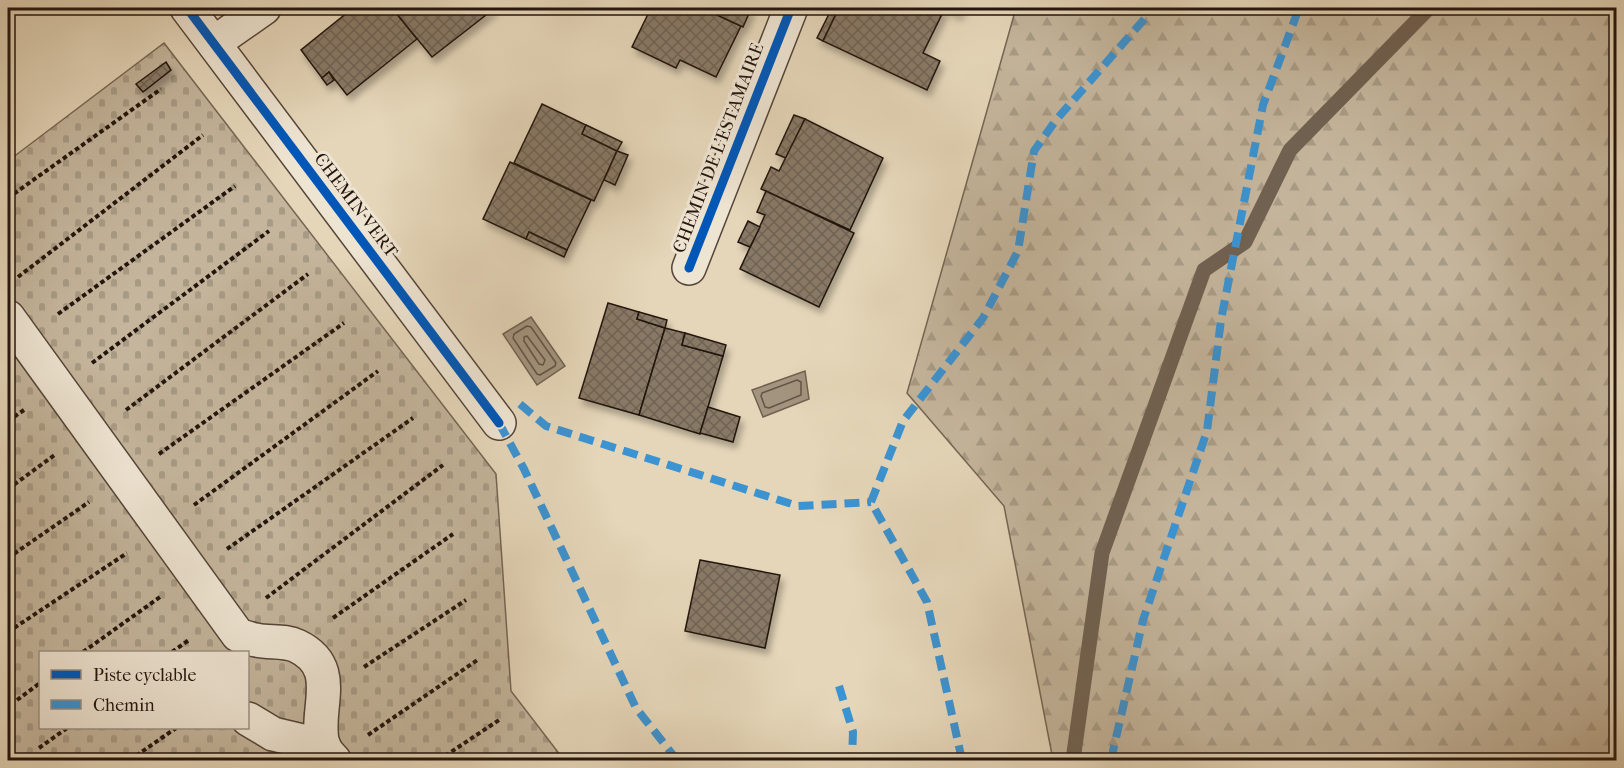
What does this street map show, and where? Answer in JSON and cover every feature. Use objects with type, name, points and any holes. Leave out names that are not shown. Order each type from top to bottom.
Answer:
[{"type":"street","name":"CHEMIN VERT","points":[[187,8],[499,423]]},
{"type":"street","points":[[214,43],[264,8]]},
{"type":"street","name":"CHEMIN DE L'ESTAMAIRE","points":[[689,268],[791,8]]},
{"type":"street","points":[[15,328],[194,573],[236,637],[294,644],[310,652],[318,663],[325,692],[321,719],[330,755]]},
{"type":"street","points":[[249,720],[273,734],[330,755]]},
{"type":"path","points":[[8,198],[161,89]]},
{"type":"path","points":[[17,278],[203,135]]},
{"type":"path","points":[[15,328],[235,186]]},
{"type":"path","points":[[8,421],[40,398],[59,388],[269,231]]},
{"type":"path","points":[[8,489],[59,452],[93,434],[308,274]]},
{"type":"path","points":[[8,558],[344,323]]},
{"type":"path","points":[[84,651],[413,418]]},
{"type":"path","points":[[236,637],[443,465]]},
{"type":"path","points":[[294,644],[453,534]]},
{"type":"path","points":[[325,692],[466,600]]},
{"type":"path","points":[[330,755],[479,659]]},
{"type":"path","points":[[16,700],[39,684]]},
{"type":"path","points":[[439,760],[499,720]]},
{"type":"path","points":[[39,748],[66,729]]},
{"type":"path","points":[[130,760],[175,729]]},
{"type":"green space","points":[[1016,8],[1616,8],[1616,760],[1053,760],[1004,506],[907,393]]},
{"type":"green space","points":[[164,43],[496,474],[511,691],[564,760],[20,760],[8,744],[8,161]]},
{"type":"water","points":[[531,317],[565,366],[537,385],[503,334]]},
{"type":"water","points":[[805,371],[809,399],[763,417],[752,390]]},
{"type":"building","points":[[353,8],[392,8],[417,39],[347,95],[329,72],[322,78],[301,50]]},
{"type":"building","points":[[392,8],[495,8],[432,57]]},
{"type":"building","points":[[651,8],[702,8],[741,26],[716,77],[680,60],[676,68],[632,47]]},
{"type":"building","points":[[702,8],[747,8],[751,9],[743,27]]},
{"type":"building","points":[[832,8],[839,8],[823,41],[817,38]]},
{"type":"building","points":[[839,8],[945,8],[923,53],[940,61],[927,90],[823,41]]},
{"type":"building","points":[[944,8],[962,8],[958,14]]},
{"type":"building","points":[[166,62],[171,70],[143,92],[136,84]]},
{"type":"building","points":[[329,72],[334,80],[327,85],[322,78]]},
{"type":"building","points":[[542,104],[586,125],[582,134],[617,151],[594,201],[514,163]]},
{"type":"building","points":[[794,115],[805,119],[786,158],[776,154]]},
{"type":"building","points":[[805,119],[883,158],[850,230],[761,189],[771,167],[779,171]]},
{"type":"building","points":[[586,125],[622,142],[617,151],[582,134]]},
{"type":"building","points":[[617,151],[628,155],[615,185],[604,180]]},
{"type":"building","points":[[510,162],[591,200],[567,250],[529,232],[526,239],[483,219]]},
{"type":"building","points":[[766,191],[854,233],[819,307],[740,269],[765,215],[757,212]]},
{"type":"building","points":[[748,221],[760,227],[750,247],[738,242]]},
{"type":"building","points":[[529,232],[567,250],[564,257],[526,239]]},
{"type":"building","points":[[608,303],[639,312],[637,319],[665,328],[639,415],[579,398]]},
{"type":"building","points":[[639,312],[667,320],[665,328],[637,319]]},
{"type":"building","points":[[665,328],[685,333],[682,345],[723,356],[700,434],[639,415]]},
{"type":"building","points":[[685,333],[726,345],[723,356],[682,345]]},
{"type":"building","points":[[708,407],[740,417],[733,442],[700,433]]},
{"type":"building","points":[[700,560],[780,575],[765,648],[685,631]]},
{"type":"waterway","points":[[1073,760],[1102,553],[1204,270],[1245,242],[1290,150],[1429,8]]},
{"type":"marked path","points":[[962,760],[927,602],[871,502],[903,421],[983,318],[1018,251],[1034,151],[1056,120],[1154,8]]},
{"type":"marked path","points":[[1114,760],[1113,751],[1143,620],[1207,431],[1221,320],[1263,105],[1299,8]]},
{"type":"marked path","points":[[520,404],[546,426],[798,506],[871,502]]},
{"type":"marked path","points":[[499,423],[524,469],[636,708],[677,760]]},
{"type":"marked path","points":[[839,686],[853,732],[852,760]]},
{"type":"cycle path","points":[[187,8],[499,423]]},
{"type":"cycle path","points":[[689,268],[791,8]]}]
